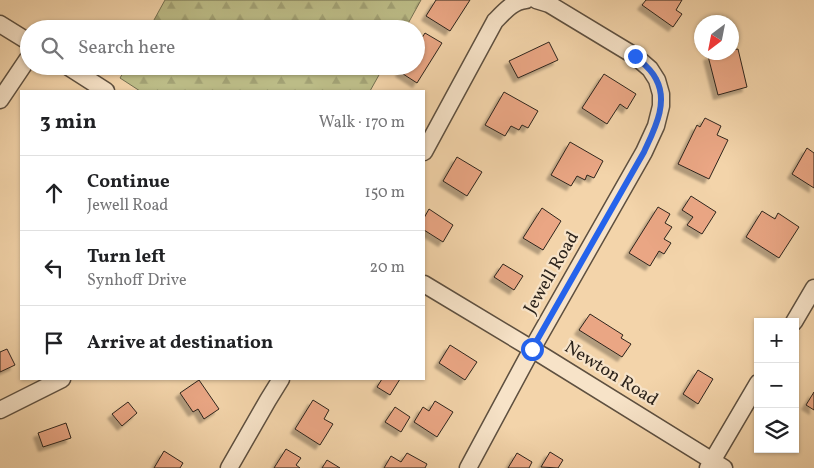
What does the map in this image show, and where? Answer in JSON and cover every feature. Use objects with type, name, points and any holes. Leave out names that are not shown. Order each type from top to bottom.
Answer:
[{"type":"street","points":[[425,150],[495,21],[509,6],[526,0]]},
{"type":"street","name":"Jewell Road","points":[[468,468],[532,349],[644,152],[656,126],[661,106],[657,80],[635,56],[549,4],[536,0]]},
{"type":"street","points":[[0,24],[20,36]]},
{"type":"street","points":[[0,100],[20,70]]},
{"type":"street","points":[[81,75],[104,90]]},
{"type":"street","name":"Newton Road","points":[[425,285],[532,349],[715,466]]},
{"type":"street","points":[[796,318],[814,288]]},
{"type":"street","points":[[0,410],[60,380]]},
{"type":"street","points":[[229,468],[280,380]]},
{"type":"street","points":[[715,466],[754,391]]},
{"type":"green space","points":[[165,0],[421,0],[410,20],[154,20]]},
{"type":"green space","points":[[122,75],[379,75],[371,90],[138,90],[120,78]]},
{"type":"building","points":[[436,0],[470,0],[450,31],[426,16]]},
{"type":"building","points":[[646,0],[682,0],[676,10],[682,14],[673,27],[642,5]]},
{"type":"building","points":[[425,33],[442,43],[425,70]]},
{"type":"building","points":[[549,42],[558,60],[518,78],[509,61]]},
{"type":"building","points":[[739,53],[747,87],[718,95],[709,60],[739,60]]},
{"type":"building","points":[[604,74],[636,94],[627,109],[620,104],[607,124],[582,108]]},
{"type":"building","points":[[405,75],[422,75],[417,83]]},
{"type":"building","points":[[504,92],[538,111],[528,128],[522,125],[519,130],[511,126],[505,136],[485,125]]},
{"type":"building","points":[[705,118],[721,126],[717,135],[728,140],[709,179],[678,164],[697,125],[700,127]]},
{"type":"building","points":[[570,142],[603,161],[594,178],[587,175],[585,180],[577,176],[571,186],[551,175]]},
{"type":"building","points":[[807,148],[814,153],[814,188],[792,174]]},
{"type":"building","points":[[457,157],[482,172],[467,196],[443,181]]},
{"type":"building","points":[[691,196],[716,212],[702,234],[687,225],[693,217],[682,210]]},
{"type":"building","points":[[658,207],[670,214],[665,223],[672,227],[664,239],[671,243],[664,254],[659,251],[650,266],[629,253]]},
{"type":"building","points":[[542,208],[561,221],[543,250],[523,238]]},
{"type":"building","points":[[429,209],[453,225],[443,242],[425,231],[425,216]]},
{"type":"building","points":[[762,211],[775,219],[778,213],[799,227],[779,258],[746,237]]},
{"type":"building","points":[[503,264],[523,276],[514,290],[494,277]]},
{"type":"building","points":[[590,314],[623,335],[621,338],[631,344],[622,357],[579,330]]},
{"type":"building","points":[[450,345],[477,362],[465,380],[439,363]]},
{"type":"building","points":[[7,349],[15,365],[0,372],[0,352]]},
{"type":"building","points":[[698,370],[713,379],[698,404],[683,394]]},
{"type":"building","points":[[199,380],[219,409],[204,419],[198,409],[193,412],[180,393]]},
{"type":"building","points":[[381,380],[399,380],[390,395],[377,387]]},
{"type":"building","points":[[814,392],[814,410],[806,405]]},
{"type":"building","points":[[313,400],[329,410],[324,419],[333,424],[320,445],[295,429]]},
{"type":"building","points":[[435,401],[453,412],[437,437],[414,422],[423,407],[429,411]]},
{"type":"building","points":[[128,402],[137,413],[122,426],[112,414]]},
{"type":"building","points":[[395,407],[410,417],[401,432],[385,422]]},
{"type":"building","points":[[66,423],[71,438],[43,447],[38,433]]},
{"type":"building","points":[[286,449],[301,458],[296,465],[300,468],[274,468]]},
{"type":"building","points":[[164,451],[183,463],[180,468],[154,468]]},
{"type":"building","points":[[550,452],[563,460],[558,468],[541,467]]},
{"type":"building","points":[[407,453],[427,464],[425,468],[384,468],[391,456],[401,462]]},
{"type":"building","points":[[517,453],[532,462],[529,468],[508,468]]},
{"type":"building","points":[[327,460],[340,468],[322,468]]},
{"type":"route","points":[[532,349],[644,152],[656,126],[661,106],[657,80],[650,70],[635,56]]}]
